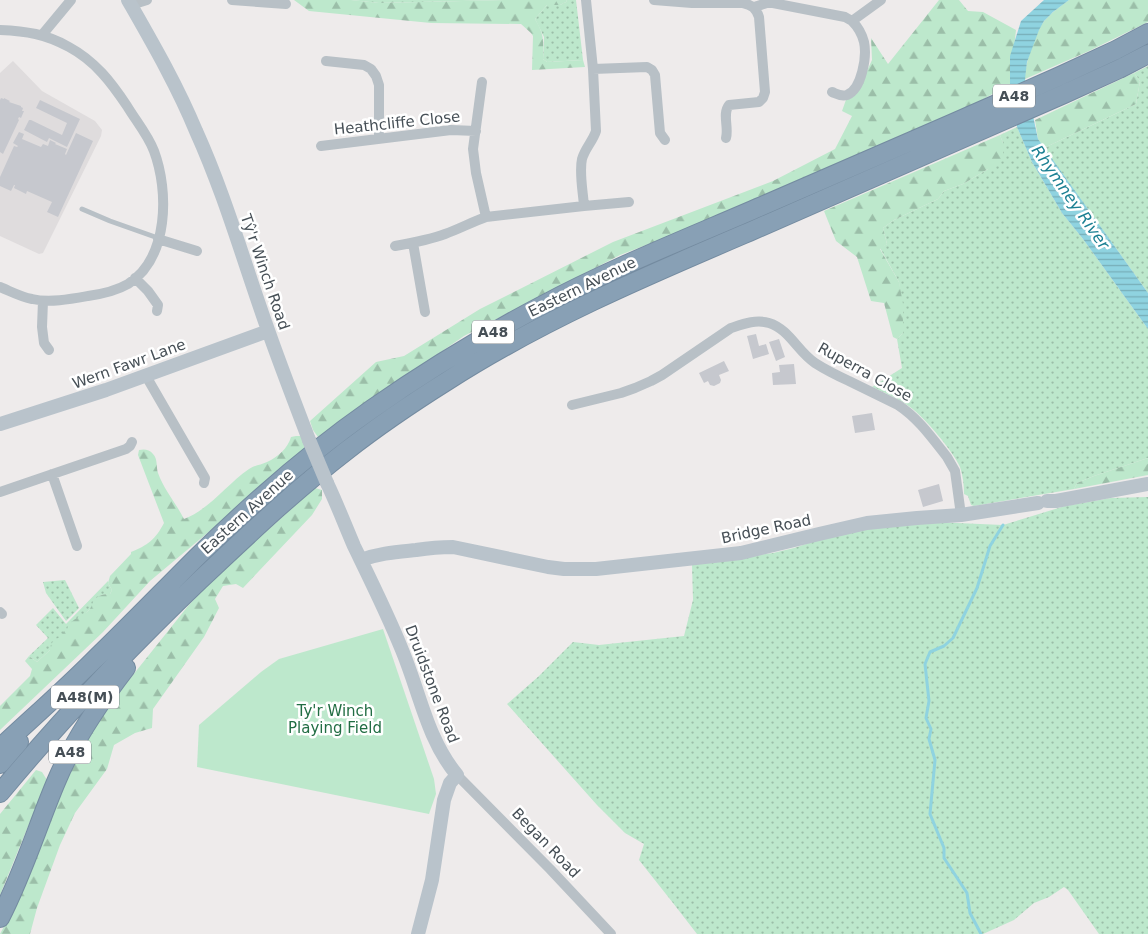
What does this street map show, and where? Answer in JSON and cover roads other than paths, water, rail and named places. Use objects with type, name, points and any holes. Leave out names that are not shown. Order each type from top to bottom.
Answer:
[{"type":"highway","name":"Eastern Avenue","points":[[92,662],[205,549],[290,472],[368,412],[446,360],[579,287],[680,241],[1060,76],[1148,33]]},
{"type":"highway","name":"Eastern Avenue","points":[[174,606],[256,527],[345,452],[448,380],[536,329],[624,286],[974,134],[1119,69],[1148,54]]},
{"type":"highway","name":"A48","points":[[0,918],[15,886],[56,782],[71,751],[90,718],[115,682],[174,606]]},
{"type":"highway","name":"A48(M)","points":[[0,793],[32,755],[104,677],[174,606]]},
{"type":"highway","name":"A48","points":[[0,748],[92,662]]},
{"type":"highway","name":"A48(M)","points":[[0,764],[92,662]]},
{"type":"main road","name":"Tŷ'r Winch Road","points":[[129,3],[158,53],[196,130],[309,440],[361,560]]},
{"type":"main road","name":"Wern Fawr Lane","points":[[0,424],[81,399],[268,331]]},
{"type":"main road","name":"Bridge Road","points":[[361,560],[390,553],[453,547],[548,567],[596,569],[741,553],[867,523],[961,515],[1056,501],[1148,484]]},
{"type":"main road","name":"Druidstone Road","points":[[361,560],[403,652],[428,725],[442,755],[458,775]]},
{"type":"main road","points":[[418,934],[432,880],[444,800],[450,783],[458,775]]},
{"type":"street","points":[[42,35],[71,0]]},
{"type":"street","points":[[129,3],[148,0]]},
{"type":"street","points":[[232,0],[280,3]]},
{"type":"street","points":[[584,206],[582,158],[596,130],[593,69],[586,0]]},
{"type":"street","points":[[654,0],[692,3],[744,3],[750,4],[757,11],[765,92],[759,102],[729,105],[726,108],[728,132],[726,138]]},
{"type":"street","points":[[852,22],[881,0]]},
{"type":"street","points":[[754,7],[767,3],[846,17],[857,27],[864,43],[861,79],[854,90],[847,95],[840,96],[832,92]]},
{"type":"street","points":[[0,30],[24,31],[42,35],[70,47],[95,65],[112,84],[150,140],[159,166],[164,191],[163,216],[158,239],[150,260],[136,278],[129,283],[112,291],[73,299],[43,301],[26,298],[0,287]]},
{"type":"street","points":[[326,61],[364,65],[371,69],[376,76],[379,85],[378,138]]},
{"type":"street","points":[[593,69],[647,67],[652,70],[655,75],[660,133],[665,140]]},
{"type":"street","points":[[482,82],[473,149],[478,189],[486,218]]},
{"type":"street","name":"Heathcliffe Close","points":[[321,146],[451,130],[476,131]]},
{"type":"street","points":[[395,246],[447,233],[471,222],[486,218],[629,202]]},
{"type":"street","points":[[158,239],[197,251]]},
{"type":"street","points":[[413,243],[425,312]]},
{"type":"street","points":[[136,278],[155,300],[158,305],[157,311]]},
{"type":"street","points":[[43,301],[42,327],[44,343],[49,350]]},
{"type":"street","name":"Ruperra Close","points":[[572,405],[635,388],[662,375],[731,328],[756,322],[768,323],[786,334],[804,354],[825,370],[898,405],[917,420],[948,457],[955,471],[961,515]]},
{"type":"street","points":[[146,376],[205,478],[204,483]]},
{"type":"street","points":[[0,492],[126,449],[132,442]]},
{"type":"street","points":[[52,474],[76,546]]},
{"type":"street","name":"Began Road","points":[[458,775],[611,934]]},
{"type":"lane","points":[[82,209],[158,239]]},
{"type":"water","name":"Rhymney River","points":[[1044,0],[1069,0],[1044,21],[1027,62],[1025,79],[1038,139],[1148,293],[1148,329],[1062,213],[1032,162],[1017,127],[1010,84],[1010,56],[1021,21]]},
{"type":"waterway","points":[[981,934],[970,913],[967,893],[944,858],[944,848],[930,814],[935,760],[929,739],[931,729],[926,718],[929,701],[925,664],[930,652],[944,646],[953,638],[977,588],[990,546],[1003,525]]},
{"type":"park label","name":"Ty'r Winch Playing Field","points":[[335,720]]}]
